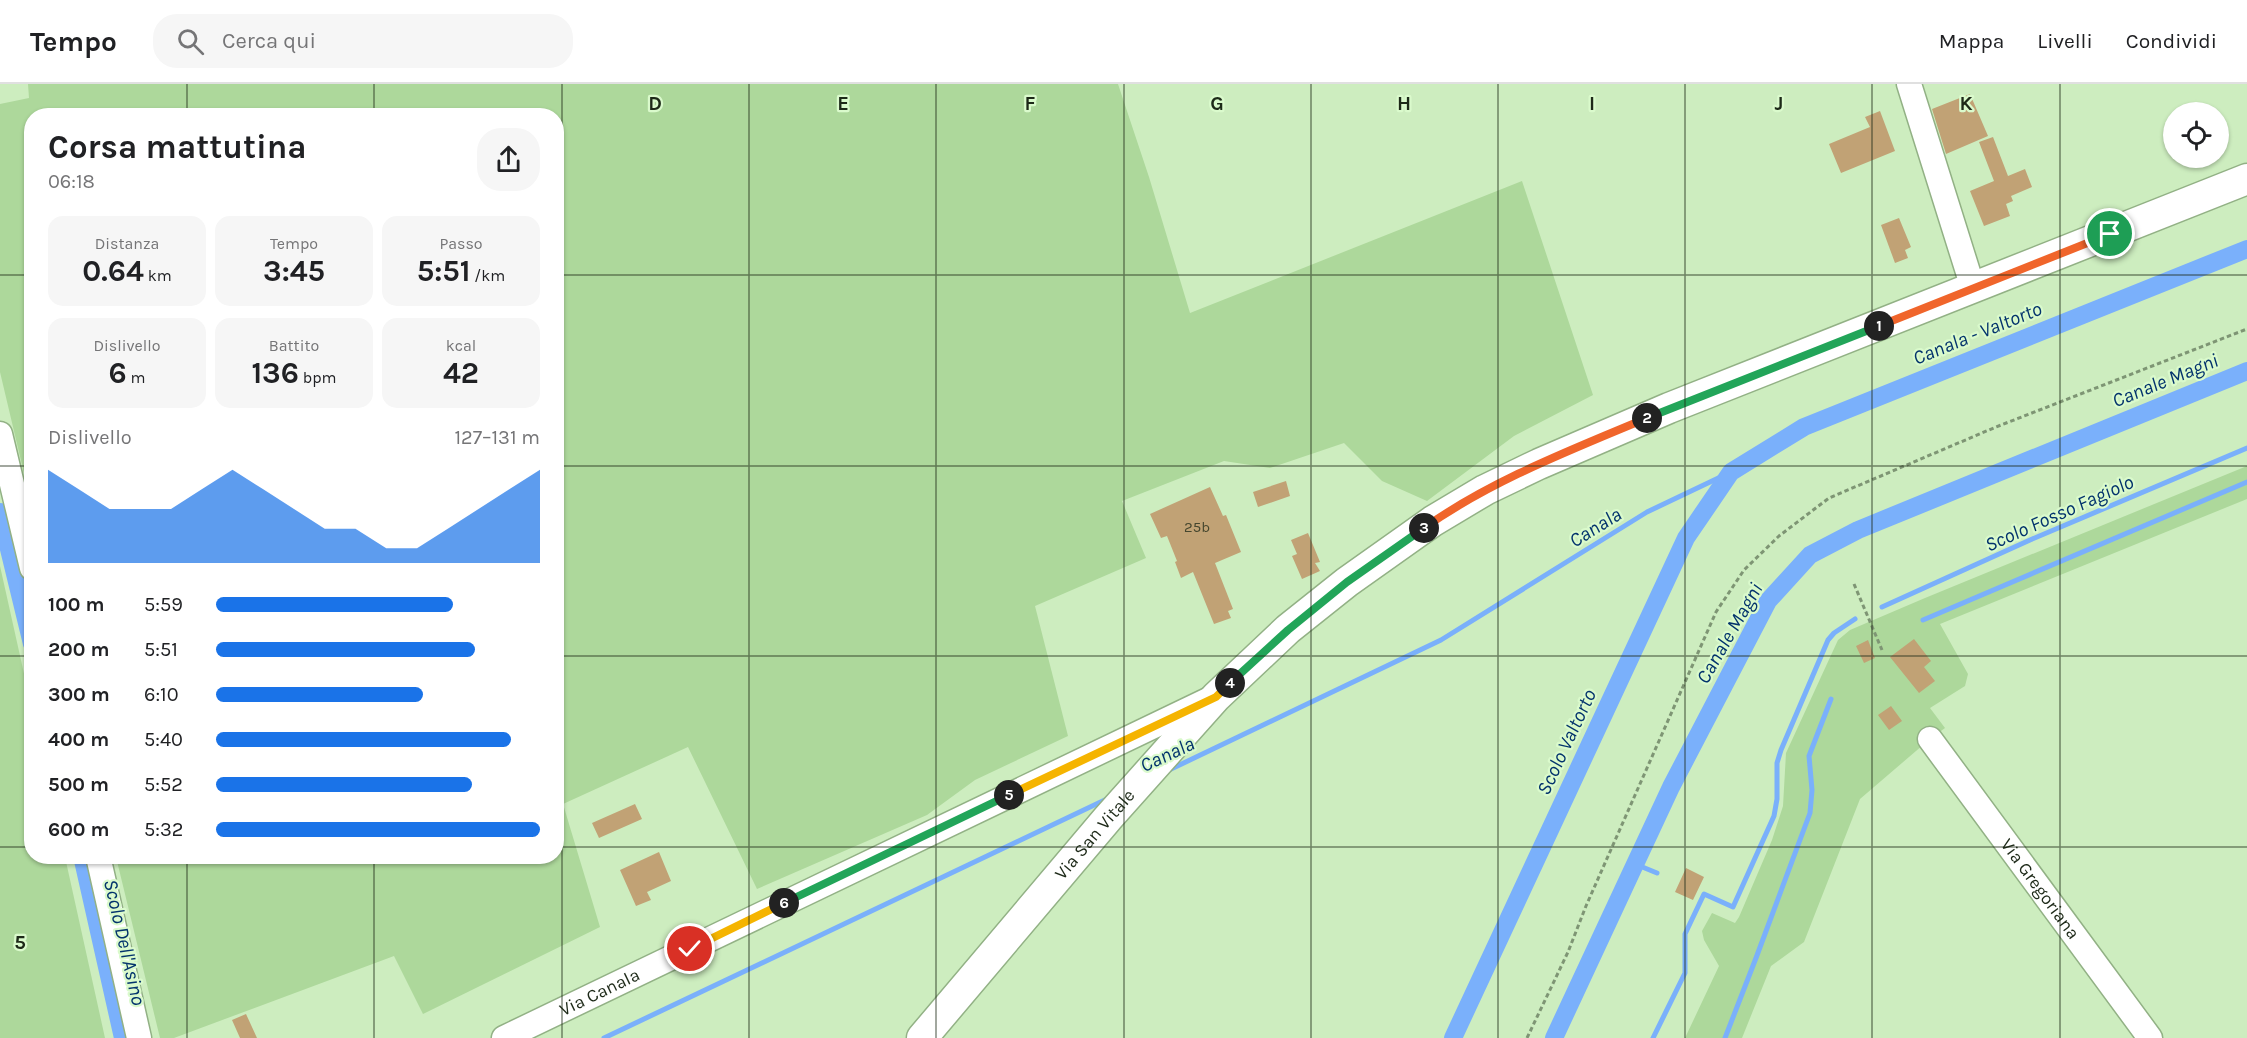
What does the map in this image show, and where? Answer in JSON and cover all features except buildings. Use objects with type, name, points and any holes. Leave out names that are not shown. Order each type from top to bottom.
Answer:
[{"type":"main road","name":"Via San Vitale","points":[[922,1038],[1108,818],[1216,697],[1288,630],[1347,582],[1433,521],[1485,490],[1539,464],[1669,408],[2247,179]]},
{"type":"street","points":[[1909,84],[1973,288]]},
{"type":"street","points":[[0,434],[24,534]]},
{"type":"street","name":"Via Canala","points":[[504,1038],[1107,747],[1216,697]]},
{"type":"street","name":"Via Gregoriana","points":[[1930,739],[2150,1038]]},
{"type":"street","points":[[100,864],[139,1038]]},
{"type":"path","points":[[1527,1038],[1568,952],[1586,906],[1716,612],[1744,570],[1758,556],[1779,536],[1829,498],[1996,427],[2247,329]]},
{"type":"path","points":[[1854,584],[1882,650]]},
{"type":"green space","points":[[28,84],[1118,84],[1190,313],[1522,181],[1593,395],[1514,436],[1427,501],[1382,481],[1344,443],[1270,468],[1224,461],[1122,501],[1146,558],[1035,606],[1068,736],[975,780],[927,815],[757,889],[688,747],[564,804],[564,108],[24,108],[24,473],[0,372],[0,104],[29,98]]},
{"type":"green space","points":[[2247,466],[2247,499],[1940,624],[1968,674],[1965,686],[1930,708],[1945,728],[1860,799],[1804,942],[1771,966],[1742,1038],[1685,1038],[1719,966],[1704,940],[1702,931],[1712,913],[1735,923],[1739,917],[1772,840],[1783,806],[1786,753],[1838,640],[1850,630],[1925,598]]},
{"type":"green space","points":[[0,566],[24,674],[24,864],[67,864],[105,1038],[0,1038]]},
{"type":"green space","points":[[564,807],[600,927],[423,1014],[394,956],[174,1038],[160,1038],[118,864],[564,864]]},
{"type":"waterway","name":"Scolo Valtorto","points":[[1453,1038],[1686,538],[1731,472],[1804,427],[2247,249]]},
{"type":"waterway","name":"Canale Magni","points":[[1554,1038],[1671,787],[1768,601],[1810,555],[1858,530],[2247,371]]},
{"type":"waterway","name":"Scolo Fosso Fagiolo","points":[[1882,607],[2030,540],[2247,448]]},
{"type":"waterway","name":"Canala","points":[[1169,770],[1441,640],[1647,512],[1731,472]]},
{"type":"waterway","points":[[1923,620],[2247,482]]},
{"type":"waterway","name":"Scolo Dell'Asino","points":[[0,512],[24,611]]},
{"type":"waterway","name":"Scolo Fosso Fagiolo","points":[[1653,1038],[1685,973],[1685,934],[1704,894],[1733,907],[1774,816],[1777,799],[1777,763],[1781,750],[1828,640],[1834,633],[1855,619]]},
{"type":"waterway","points":[[1725,1038],[1810,813],[1812,790],[1809,756],[1831,699]]},
{"type":"waterway","name":"Canala","points":[[604,1038],[1109,798]]},
{"type":"waterway","name":"Scolo Dell'Asino","points":[[84,864],[123,1038]]},
{"type":"waterway","points":[[1635,864],[1657,873]]},
{"type":"route","points":[[690,949],[1107,747],[1216,697],[1288,630],[1347,582],[1433,521],[1485,490],[1669,408],[2110,234]]},
{"type":"water label","name":"Canala - Valtorto","points":[[1977,333]]}]
